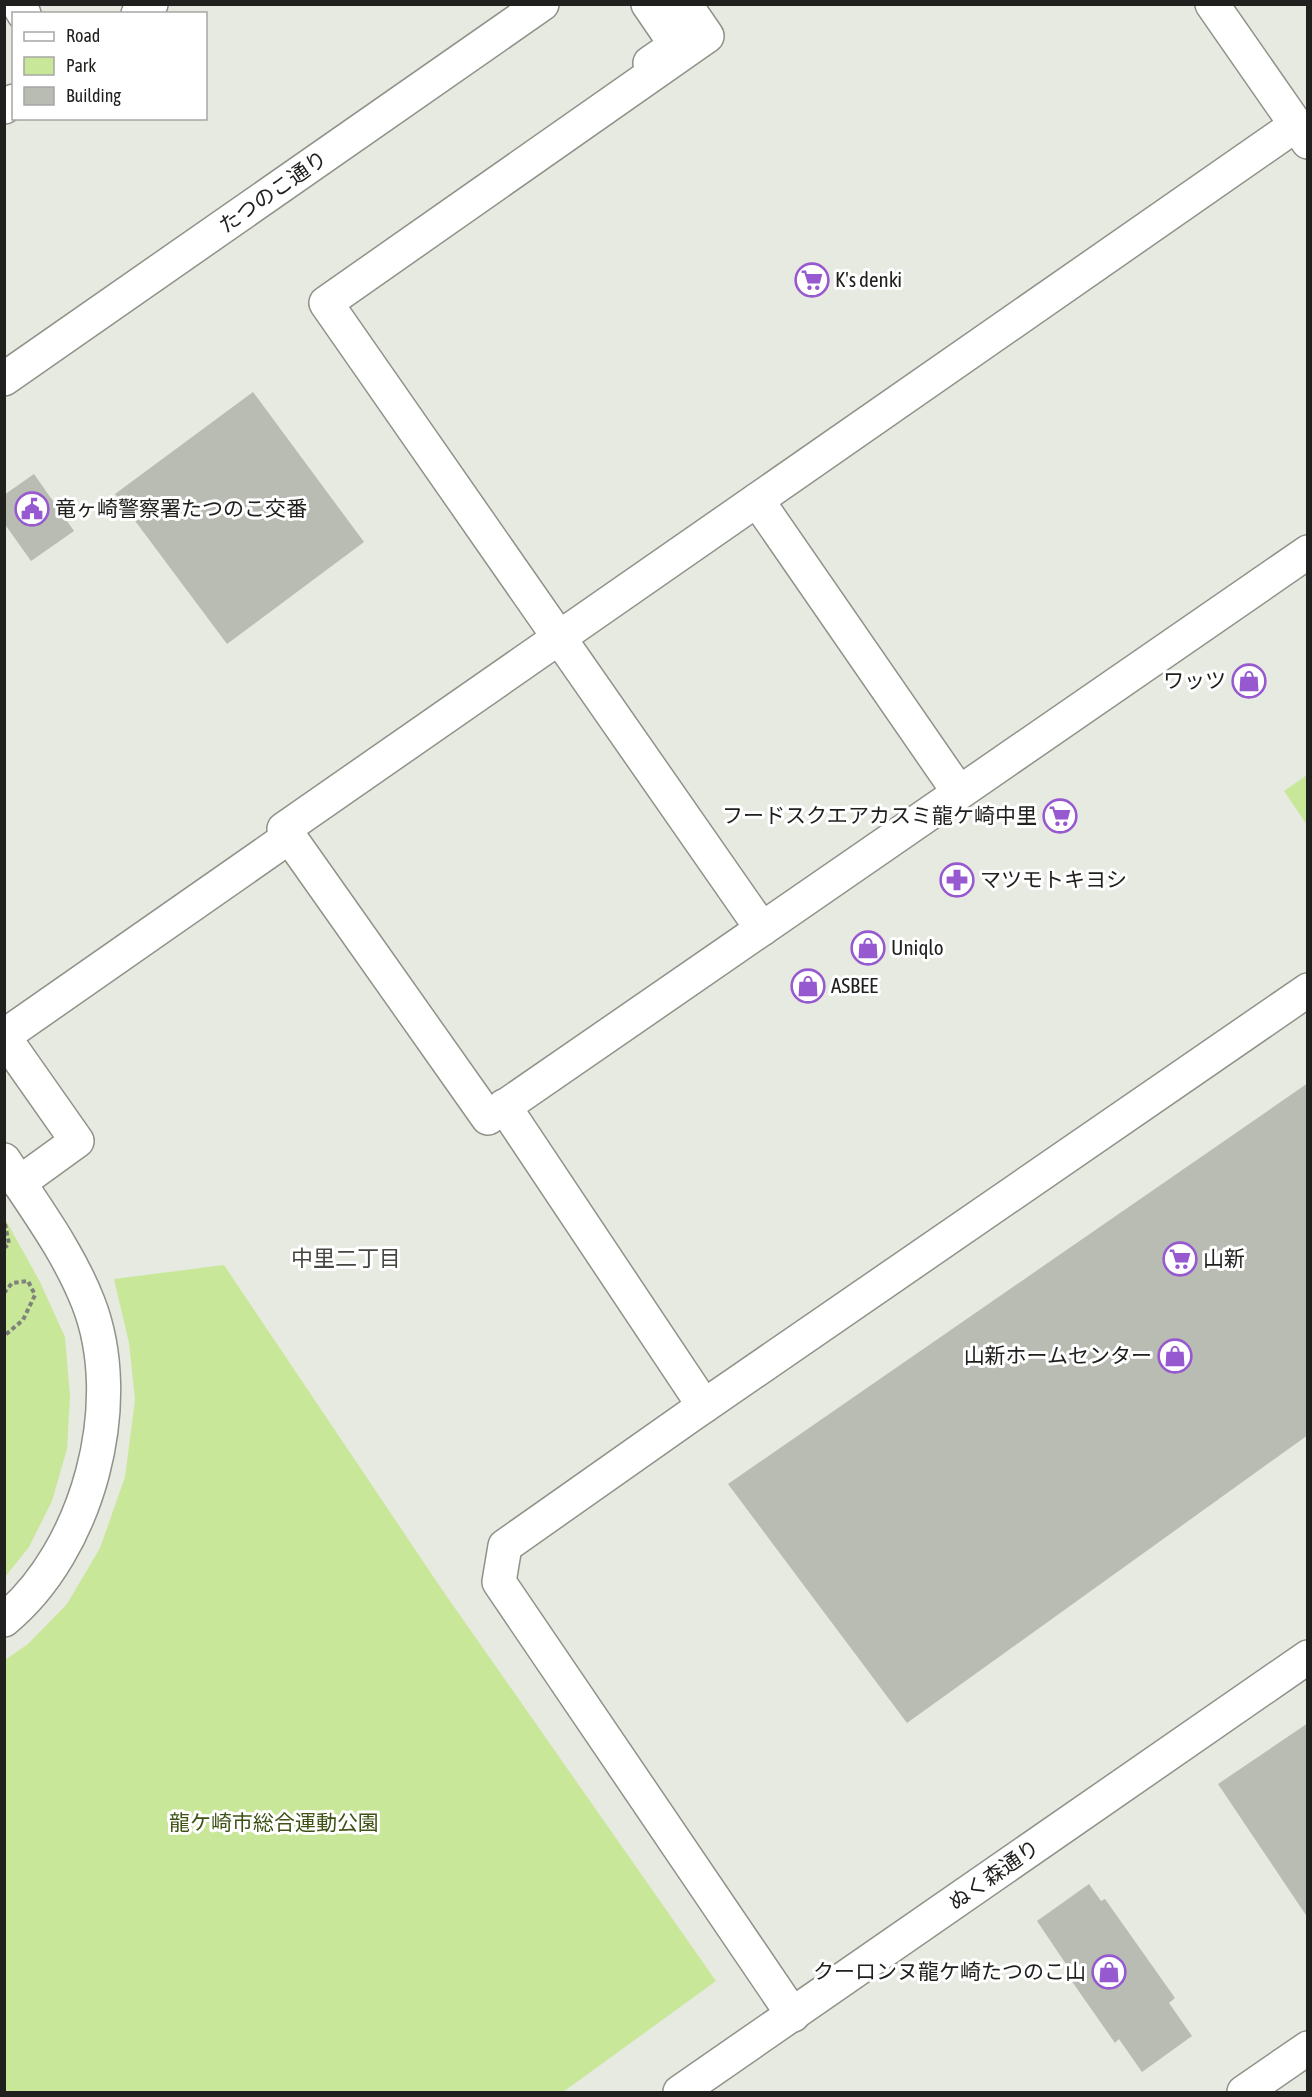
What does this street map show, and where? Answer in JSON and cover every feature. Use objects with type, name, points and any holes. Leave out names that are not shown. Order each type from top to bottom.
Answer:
[{"type":"street","name":"たつのこ通り","points":[[4,379],[542,4]]},
{"type":"street","points":[[648,4],[676,45],[311,297],[553,642],[762,929]]},
{"type":"street","points":[[553,642],[326,303],[707,36],[685,4]]},
{"type":"street","points":[[4,1620],[45,1578],[77,1523],[97,1462],[104,1390],[100,1349],[89,1303],[65,1255],[12,1172],[77,1141],[4,1036],[553,642],[757,500],[1302,134],[1212,4]]},
{"type":"street","points":[[757,500],[958,791]]},
{"type":"street","points":[[496,1112],[958,791],[1308,552]]},
{"type":"street","points":[[4,1024],[287,833]]},
{"type":"street","points":[[287,833],[496,1112],[698,1410]]},
{"type":"street","points":[[793,2015],[499,1582],[505,1546],[698,1410],[1308,990]]},
{"type":"street","name":"ぬく森通り","points":[[680,2092],[1308,1657]]},
{"type":"street","points":[[1244,2092],[1308,2048]]},
{"type":"path","points":[[4,1224],[9,1244],[4,1248]]},
{"type":"path","points":[[4,1293],[12,1283],[28,1281],[35,1295],[23,1320],[4,1336]]},
{"type":"green space","points":[[1307,775],[1307,825],[1284,791]]},
{"type":"green space","points":[[4,1217],[40,1282],[65,1337],[70,1397],[67,1449],[52,1501],[29,1547],[5,1577]]},
{"type":"green space","name":"龍ケ崎市総合運動公園","points":[[224,1265],[443,1591],[716,1981],[563,2092],[5,2092],[5,1660],[28,1644],[67,1604],[100,1548],[125,1477],[135,1400],[129,1343],[114,1279]]},
{"type":"building","points":[[253,392],[364,542],[227,644],[115,494]]},
{"type":"building","name":"竜ヶ崎警察署たつのこ交番","points":[[34,474],[74,531],[31,561],[4,523],[4,495]]},
{"type":"building","name":"山新","points":[[1308,1083],[1308,1435],[907,1723],[728,1484]]},
{"type":"building","points":[[1308,1723],[1308,1918],[1218,1784]]},
{"type":"building","points":[[1089,1884],[1101,1901],[1105,1899],[1175,1998],[1169,2003],[1192,2036],[1142,2072],[1119,2039],[1115,2043],[1064,1970],[1068,1967],[1037,1921]]},
{"type":"place","name":"K's denki","points":[[812,280]]},
{"type":"place","name":"竜ヶ崎警察署たつのこ交番","points":[[32,509]]},
{"type":"place","name":"ワッツ","points":[[1249,681]]},
{"type":"place","name":"フードスクエアカスミ龍ケ崎中里","points":[[1060,816]]},
{"type":"place","name":"マツモトキヨシ","points":[[957,880]]},
{"type":"place","name":"Uniqlo","points":[[868,948]]},
{"type":"place","name":"ASBEE","points":[[808,986]]},
{"type":"place","name":"山新","points":[[1180,1259]]},
{"type":"place","name":"山新ホームセンター","points":[[1175,1356]]},
{"type":"place","name":"クーロンヌ龍ケ崎たつのこ山","points":[[1109,1972]]},
{"type":"district","name":"中里二丁目","points":[[346,1258]]}]
